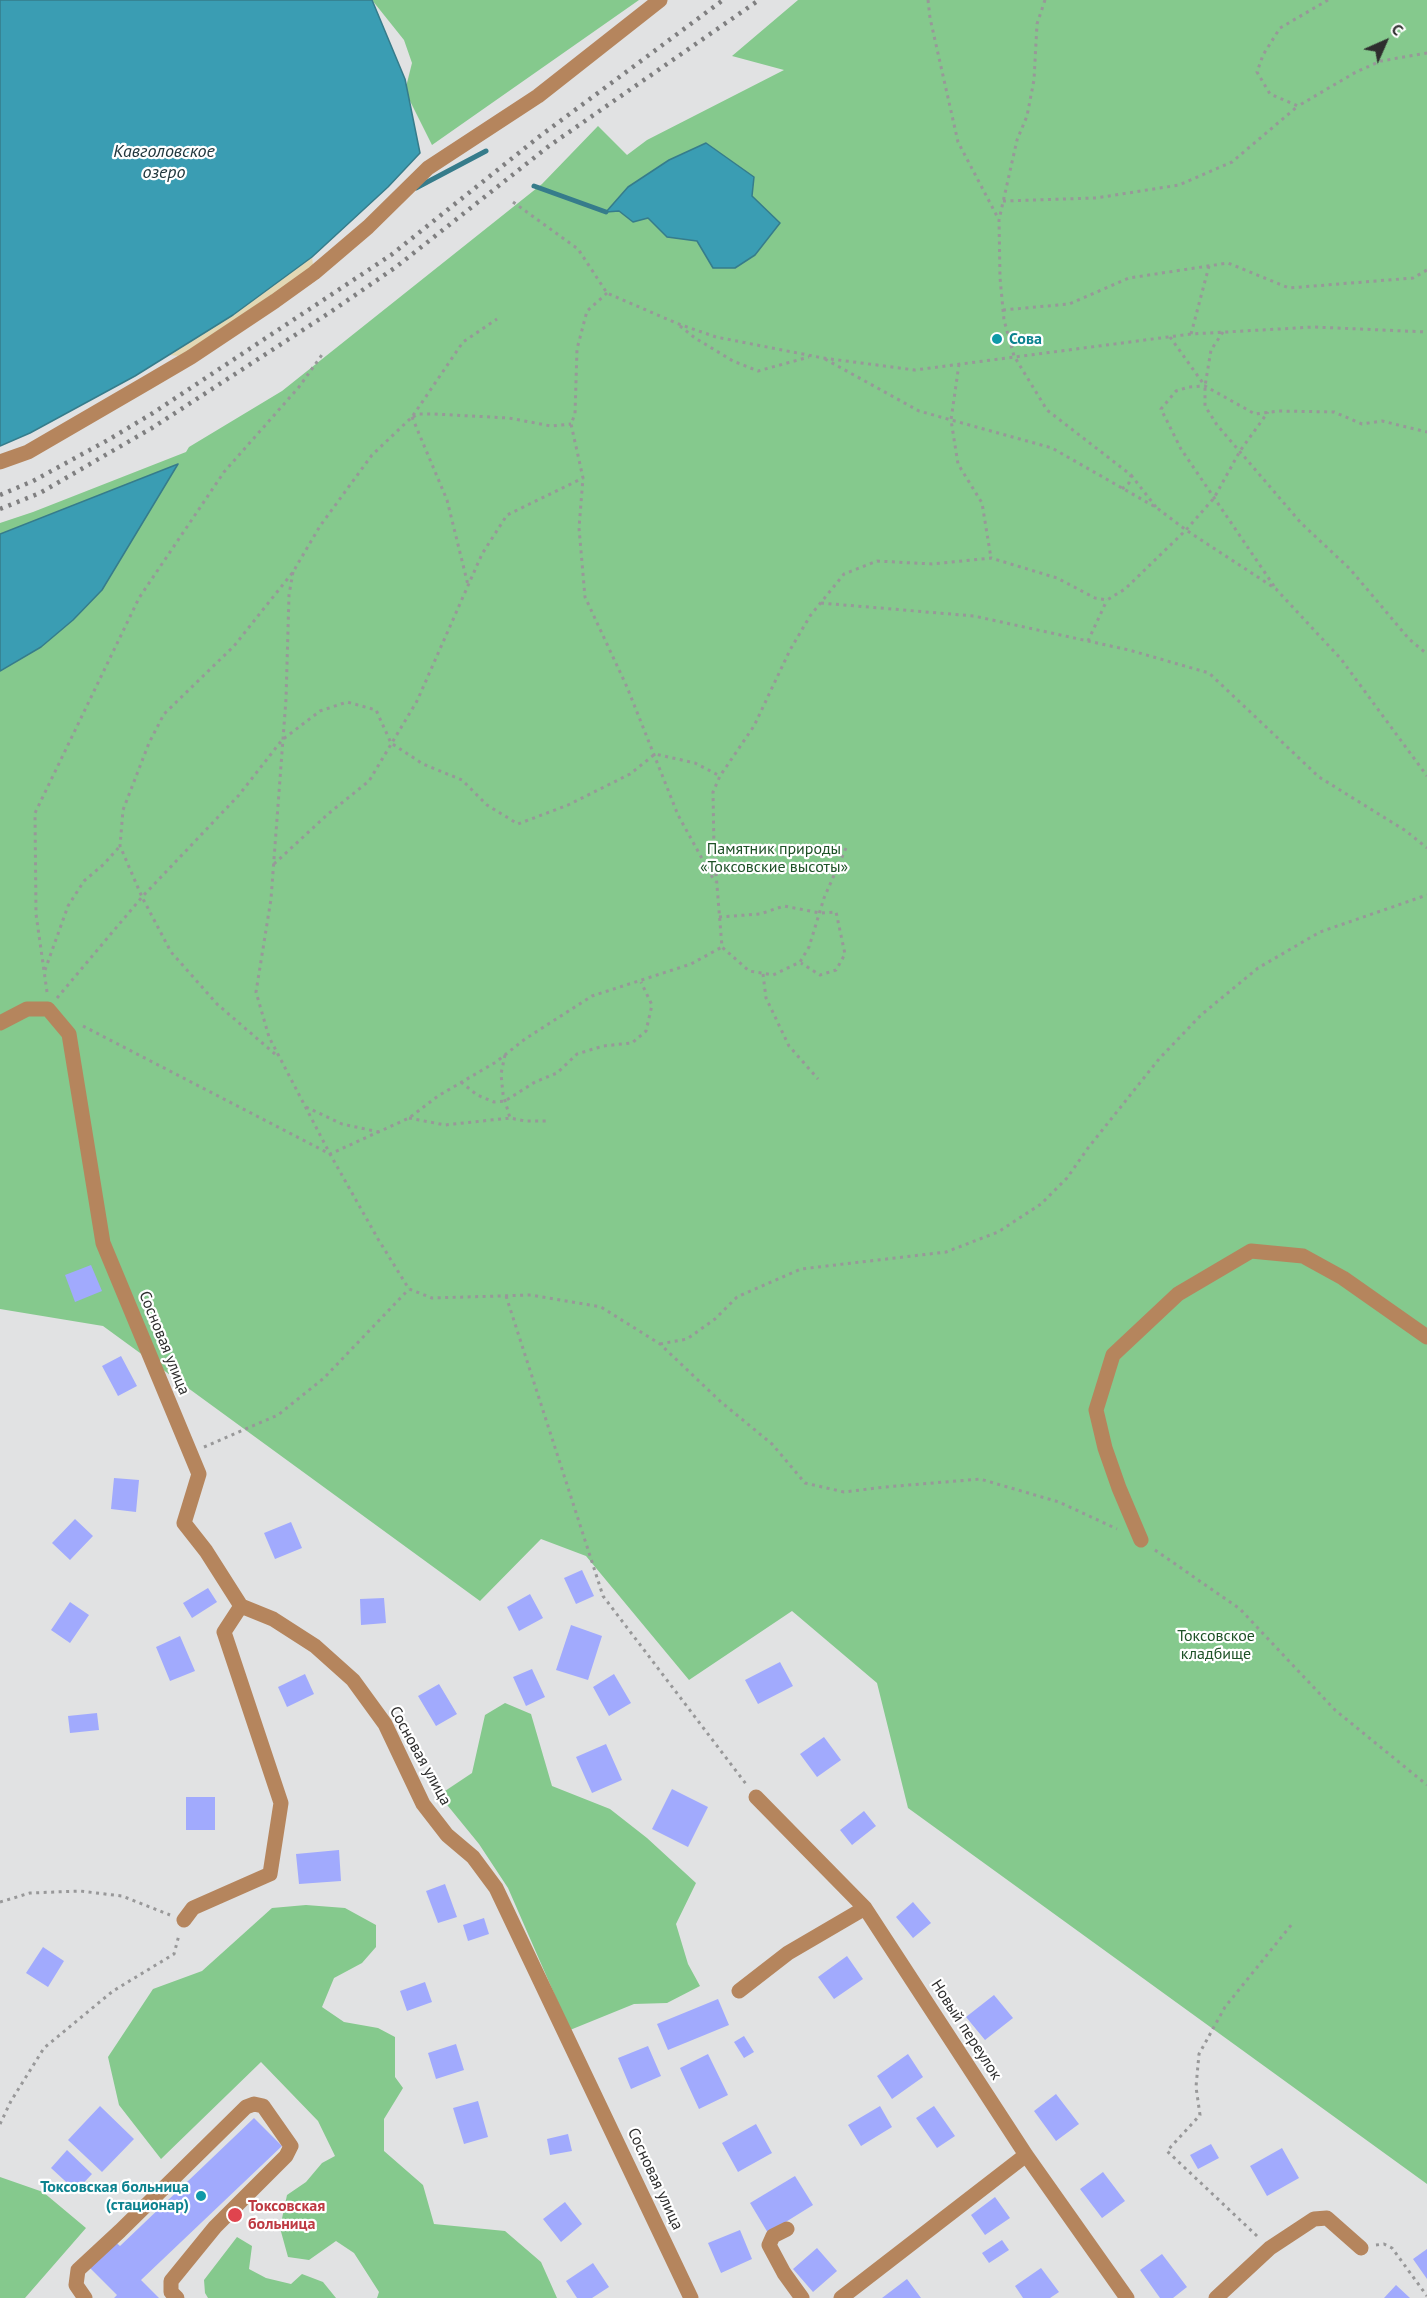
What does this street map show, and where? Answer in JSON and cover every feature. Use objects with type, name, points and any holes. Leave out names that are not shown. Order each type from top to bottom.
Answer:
[{"type":"street","points":[[0,462],[28,452],[146,384],[275,301],[314,273],[368,227],[428,168],[538,96],[660,0]]},
{"type":"street","points":[[0,1023],[27,1010],[48,1009]]},
{"type":"street","name":"Сосновая улица","points":[[48,1009],[69,1034],[103,1243],[199,1474],[184,1523],[206,1551],[241,1606],[273,1619],[315,1646],[353,1680],[385,1724],[423,1804],[447,1836],[473,1857],[496,1888],[691,2298]]},
{"type":"street","points":[[1142,1540],[1119,1488],[1105,1448],[1096,1410],[1113,1355],[1178,1294],[1251,1251],[1303,1256],[1343,1278],[1427,1337]]},
{"type":"street","points":[[184,1920],[193,1908],[270,1874],[281,1803],[224,1632],[241,1606]]},
{"type":"street","name":"Новый переулок","points":[[756,1797],[865,1908],[1026,2155],[1126,2298]]},
{"type":"street","points":[[738,1991],[788,1953],[865,1908]]},
{"type":"street","points":[[85,2298],[76,2285],[78,2270],[246,2107],[254,2104],[263,2106],[291,2146],[286,2156],[215,2227],[171,2281],[171,2292],[177,2298]]},
{"type":"street","points":[[841,2298],[1026,2155]]},
{"type":"street","points":[[1216,2298],[1270,2248],[1314,2219],[1327,2218],[1362,2248]]},
{"type":"street","points":[[787,2229],[773,2236],[769,2246],[784,2273],[802,2298]]},
{"type":"path","points":[[928,0],[958,141],[999,220]]},
{"type":"path","points":[[1045,0],[1037,24],[1034,80],[1027,116],[1017,140],[999,220],[1003,310],[1014,356],[1047,410],[1131,475],[1157,508]]},
{"type":"path","points":[[1298,106],[1270,94],[1257,72],[1263,55],[1280,28],[1328,0]]},
{"type":"path","points":[[1003,201],[1096,198],[1179,185],[1232,162],[1298,106],[1356,72],[1381,61],[1427,53]]},
{"type":"path","points":[[513,201],[579,249],[607,293],[676,323],[716,337],[823,358],[915,370],[1191,334],[1314,327],[1427,332]]},
{"type":"path","points":[[1003,310],[1069,304],[1129,278],[1228,263],[1289,288],[1413,279],[1427,270]]},
{"type":"path","points":[[1191,334],[1209,266]]},
{"type":"path","points":[[607,293],[587,311],[577,350],[575,414],[572,424],[583,478],[579,528],[585,597],[655,754],[678,815],[717,885]]},
{"type":"path","points":[[277,1055],[254,1037],[202,988],[171,952],[142,897],[120,846],[123,810],[149,743],[164,714],[234,646],[293,572],[320,526],[372,455],[412,417],[463,342],[497,319]]},
{"type":"path","points":[[676,323],[695,338],[733,361],[758,371],[811,356]]},
{"type":"path","points":[[1223,332],[1212,350],[1205,386],[1205,406],[1216,425],[1300,523],[1350,569],[1409,639],[1427,654]]},
{"type":"path","points":[[1170,337],[1205,386],[1255,414],[1334,412],[1362,424],[1382,421],[1427,432]]},
{"type":"path","points":[[48,1009],[36,914],[35,813],[139,598],[224,472],[298,387],[324,352]]},
{"type":"path","points":[[823,358],[919,411],[1052,448],[1157,508],[1186,530],[1276,589]]},
{"type":"path","points":[[959,364],[951,420],[958,464],[982,503],[991,558]]},
{"type":"path","points":[[1205,386],[1176,391],[1161,409],[1181,449],[1276,589],[1341,659],[1427,776]]},
{"type":"path","points":[[1088,641],[1107,600],[1125,589],[1186,530],[1214,498],[1240,451],[1268,412]]},
{"type":"path","points":[[412,417],[418,414],[434,414],[509,418],[551,426],[572,424]]},
{"type":"path","points":[[412,417],[447,500],[468,585]]},
{"type":"path","points":[[1122,489],[1129,483],[1131,475]]},
{"type":"path","points":[[274,865],[328,814],[369,781],[417,700],[482,554],[507,515],[583,478]]},
{"type":"path","points":[[846,848],[809,947],[801,962],[773,975],[764,974],[749,971],[722,947],[714,849],[714,792],[720,776],[754,726],[790,650],[810,616],[844,574],[877,561],[932,564],[991,558],[1057,578],[1095,598],[1107,600]]},
{"type":"path","points":[[293,572],[289,595],[286,699],[274,865],[271,899],[256,992],[269,1037],[277,1055],[330,1154],[409,1289],[432,1298],[531,1295],[601,1307],[660,1344],[721,1402],[772,1444],[805,1483],[844,1492],[885,1486],[980,1479],[1059,1502],[1142,1540],[1240,1609],[1335,1710],[1427,1785]]},
{"type":"path","points":[[821,603],[974,616],[1129,650],[1209,673],[1319,777],[1406,831],[1427,848]]},
{"type":"path","points":[[48,1009],[142,897],[239,795],[282,740],[320,711],[347,702],[376,710],[391,743],[423,764],[462,780],[487,805],[518,824],[568,805],[630,774],[655,754]]},
{"type":"path","points":[[655,754],[695,763],[720,776]]},
{"type":"path","points":[[45,971],[68,906],[84,881],[120,846]]},
{"type":"path","points":[[660,1344],[687,1339],[715,1319],[737,1297],[801,1269],[946,1252],[998,1232],[1041,1204],[1067,1178],[1159,1059],[1201,1015],[1258,968],[1320,932],[1427,895]]},
{"type":"path","points":[[719,917],[760,914],[784,906],[820,913],[836,912],[844,954],[836,970],[820,975],[801,962]]},
{"type":"path","points":[[330,1154],[409,1118],[438,1096],[506,1054],[525,1039],[592,996],[691,964],[722,947]]},
{"type":"path","points":[[764,974],[766,998],[789,1046],[818,1079]]},
{"type":"path","points":[[461,1082],[477,1095],[494,1101],[505,1101],[535,1082],[557,1073],[577,1054],[603,1046],[632,1043],[646,1031],[652,1005],[640,982]]},
{"type":"path","points":[[78,1024],[330,1154]]},
{"type":"path","points":[[506,1054],[501,1074],[510,1118]]},
{"type":"path","points":[[304,1106],[342,1124],[379,1132]]},
{"type":"path","points":[[409,1118],[445,1125],[510,1118],[525,1121],[550,1120]]},
{"type":"path","points":[[190,1454],[278,1415],[324,1378],[409,1289]]},
{"type":"path","points":[[506,1295],[603,1596],[756,1797]]},
{"type":"path","points":[[0,1902],[7,1898],[30,1893],[80,1891],[101,1893],[122,1896],[184,1920],[174,1954],[113,1991],[44,2048],[10,2101],[0,2124]]},
{"type":"path","points":[[1270,2248],[1167,2151],[1200,2115],[1196,2087],[1199,2054],[1225,2007],[1292,1924]]},
{"type":"path","points":[[1362,2248],[1384,2244],[1392,2248],[1427,2296]]},
{"type":"green space","points":[[372,0],[639,0],[432,145],[405,91],[412,63],[404,40]]},
{"type":"green space","name":"Памятник природы «Токсовские высоты»","points":[[798,0],[1427,0],[1427,2184],[908,1808],[877,1683],[792,1611],[689,1680],[586,1556],[541,1539],[480,1601],[103,1326],[0,1309],[0,523],[186,452],[189,447],[282,391],[542,184],[598,126],[627,155],[647,140],[784,70],[732,56]]},
{"type":"green space","points":[[505,1703],[531,1714],[552,1786],[610,1809],[647,1838],[696,1883],[676,1924],[688,1964],[700,1986],[667,2003],[634,2004],[570,2030],[508,1888],[479,1844],[439,1795],[472,1773],[485,1715]]},
{"type":"green space","points":[[306,1905],[345,1908],[376,1925],[376,1947],[362,1963],[334,1978],[322,2007],[344,2022],[378,2028],[395,2037],[395,2077],[403,2088],[384,2119],[384,2151],[423,2185],[434,2224],[505,2231],[541,2262],[557,2298],[377,2298],[379,2292],[354,2253],[336,2241],[309,2260],[288,2257],[280,2228],[287,2195],[306,2182],[322,2163],[335,2156],[318,2121],[261,2062],[161,2159],[119,2105],[108,2057],[153,1989],[202,1971],[272,1908]]},
{"type":"green space","points":[[0,2177],[43,2192],[86,2228],[25,2298],[0,2298]]},
{"type":"green space","points":[[237,2237],[252,2246],[249,2269],[266,2278],[291,2284],[302,2274],[323,2282],[336,2298],[208,2298],[205,2293],[204,2280]]},
{"type":"sand","points":[[312,257],[314,273],[191,357],[169,355],[233,315]]},
{"type":"water","name":"Кавголовское озеро","points":[[0,0],[372,0],[405,79],[420,153],[388,187],[312,257],[233,315],[135,376],[30,433],[0,446]]},
{"type":"water","points":[[706,143],[754,177],[752,196],[780,223],[755,255],[735,268],[713,268],[697,241],[667,237],[648,218],[633,222],[619,211],[606,212],[628,187],[669,160]]},
{"type":"water","points":[[178,464],[102,590],[73,620],[41,647],[0,671],[0,534]]},
{"type":"building","points":[[91,1265],[102,1291],[75,1302],[65,1275]]},
{"type":"building","points":[[121,1356],[137,1386],[118,1396],[102,1366]]},
{"type":"building","points":[[114,1478],[139,1480],[136,1512],[111,1509]]},
{"type":"building","points":[[75,1519],[93,1536],[70,1560],[52,1543]]},
{"type":"building","points":[[291,1522],[302,1548],[275,1559],[264,1533]]},
{"type":"building","points":[[582,1570],[594,1596],[576,1604],[564,1578]]},
{"type":"building","points":[[208,1588],[217,1602],[192,1618],[183,1603]]},
{"type":"building","points":[[530,1594],[543,1618],[519,1631],[507,1607]]},
{"type":"building","points":[[384,1598],[386,1623],[361,1625],[360,1599]]},
{"type":"building","points":[[70,1602],[89,1615],[70,1643],[51,1630]]},
{"type":"building","points":[[571,1625],[602,1636],[588,1680],[556,1670]]},
{"type":"building","points":[[180,1636],[195,1671],[170,1681],[156,1647]]},
{"type":"building","points":[[780,1662],[793,1686],[758,1704],[745,1680]]},
{"type":"building","points":[[532,1669],[545,1697],[526,1706],[513,1677]]},
{"type":"building","points":[[305,1674],[314,1694],[287,1707],[278,1687]]},
{"type":"building","points":[[614,1674],[631,1703],[609,1716],[593,1687]]},
{"type":"building","points":[[439,1684],[457,1714],[436,1726],[418,1696]]},
{"type":"building","points":[[97,1713],[99,1730],[70,1733],[68,1716]]},
{"type":"building","points":[[824,1737],[841,1760],[817,1777],[800,1754]]},
{"type":"building","points":[[606,1744],[622,1780],[592,1793],[576,1757]]},
{"type":"building","points":[[672,1789],[708,1807],[688,1847],[652,1829]]},
{"type":"building","points":[[186,1797],[215,1797],[215,1830],[186,1830]]},
{"type":"building","points":[[864,1811],[876,1826],[852,1845],[840,1830]]},
{"type":"building","points":[[339,1850],[341,1881],[299,1884],[296,1854]]},
{"type":"building","points":[[445,1884],[457,1917],[438,1923],[426,1891]]},
{"type":"building","points":[[913,1902],[931,1923],[913,1938],[896,1917]]},
{"type":"building","points":[[484,1918],[489,1934],[468,1941],[463,1925]]},
{"type":"building","points":[[43,1947],[64,1961],[48,1987],[26,1973]]},
{"type":"building","points":[[847,1956],[863,1979],[834,1999],[818,1977]]},
{"type":"building","points":[[425,1982],[432,2002],[407,2011],[400,1991]]},
{"type":"building","points":[[994,1995],[1013,2018],[985,2040],[966,2017]]},
{"type":"building","points":[[718,1999],[729,2025],[668,2050],[657,2024]]},
{"type":"building","points":[[744,2036],[754,2052],[744,2058],[734,2042]]},
{"type":"building","points":[[456,2044],[464,2070],[436,2079],[428,2053]]},
{"type":"building","points":[[648,2046],[661,2076],[631,2089],[618,2058]]},
{"type":"building","points":[[708,2054],[728,2095],[699,2109],[680,2068]]},
{"type":"building","points":[[908,2054],[923,2077],[892,2099],[877,2076]]},
{"type":"building","points":[[1056,2094],[1079,2124],[1056,2141],[1034,2111]]},
{"type":"building","points":[[478,2101],[488,2137],[464,2144],[453,2108]]},
{"type":"building","points":[[100,2106],[134,2139],[102,2172],[68,2140]]},
{"type":"building","points":[[880,2106],[892,2127],[861,2146],[848,2125]]},
{"type":"building","points":[[934,2106],[955,2136],[937,2148],[916,2118]]},
{"type":"building","name":"Токсовская больница (стационар)","points":[[254,2118],[282,2146],[141,2280],[159,2298],[114,2298],[117,2295],[88,2266],[113,2240],[120,2246]]},
{"type":"building","points":[[756,2124],[772,2153],[738,2172],[722,2143]]},
{"type":"building","points":[[568,2134],[572,2151],[550,2155],[547,2139]]},
{"type":"building","points":[[1211,2144],[1219,2158],[1198,2169],[1190,2155]]},
{"type":"building","points":[[1282,2148],[1299,2178],[1267,2196],[1250,2166]]},
{"type":"building","points":[[67,2150],[92,2174],[76,2191],[51,2168]]},
{"type":"building","points":[[1103,2172],[1125,2201],[1102,2218],[1080,2189]]},
{"type":"building","points":[[795,2176],[813,2205],[768,2233],[750,2203]]},
{"type":"building","points":[[995,2197],[1010,2218],[985,2235],[971,2215]]},
{"type":"building","points":[[565,2202],[582,2224],[561,2242],[543,2219]]},
{"type":"building","points":[[740,2230],[752,2259],[721,2273],[708,2243]]},
{"type":"building","points":[[1002,2240],[1009,2250],[989,2263],[982,2253]]},
{"type":"building","points":[[817,2248],[837,2271],[813,2292],[793,2269]]},
{"type":"building","points":[[1427,2249],[1427,2279],[1413,2259]]},
{"type":"building","points":[[1162,2254],[1187,2287],[1173,2298],[1160,2298],[1140,2270]]},
{"type":"building","points":[[593,2263],[609,2287],[592,2298],[577,2298],[566,2281]]},
{"type":"building","points":[[1041,2268],[1059,2292],[1050,2298],[1023,2298],[1015,2286]]},
{"type":"building","points":[[907,2279],[921,2298],[882,2298]]},
{"type":"building","points":[[1396,2285],[1410,2298],[1384,2298]]},
{"type":"waterway","points":[[416,188],[486,151]]},
{"type":"waterway","points":[[534,186],[606,212]]},
{"type":"railway","points":[[0,495],[33,481],[153,413],[391,255],[540,136],[723,0]]},
{"type":"railway","points":[[0,509],[40,493],[152,428],[329,313],[396,267],[549,146],[759,0]]},
{"type":"place","name":"Сова","points":[[997,339]]},
{"type":"place","name":"Токсовская больница (стационар)","points":[[201,2196]]},
{"type":"place","name":"Токсовская больница","points":[[235,2215]]},
{"type":"park label","name":"Токсовское кладбище","points":[[1216,1645]]}]
